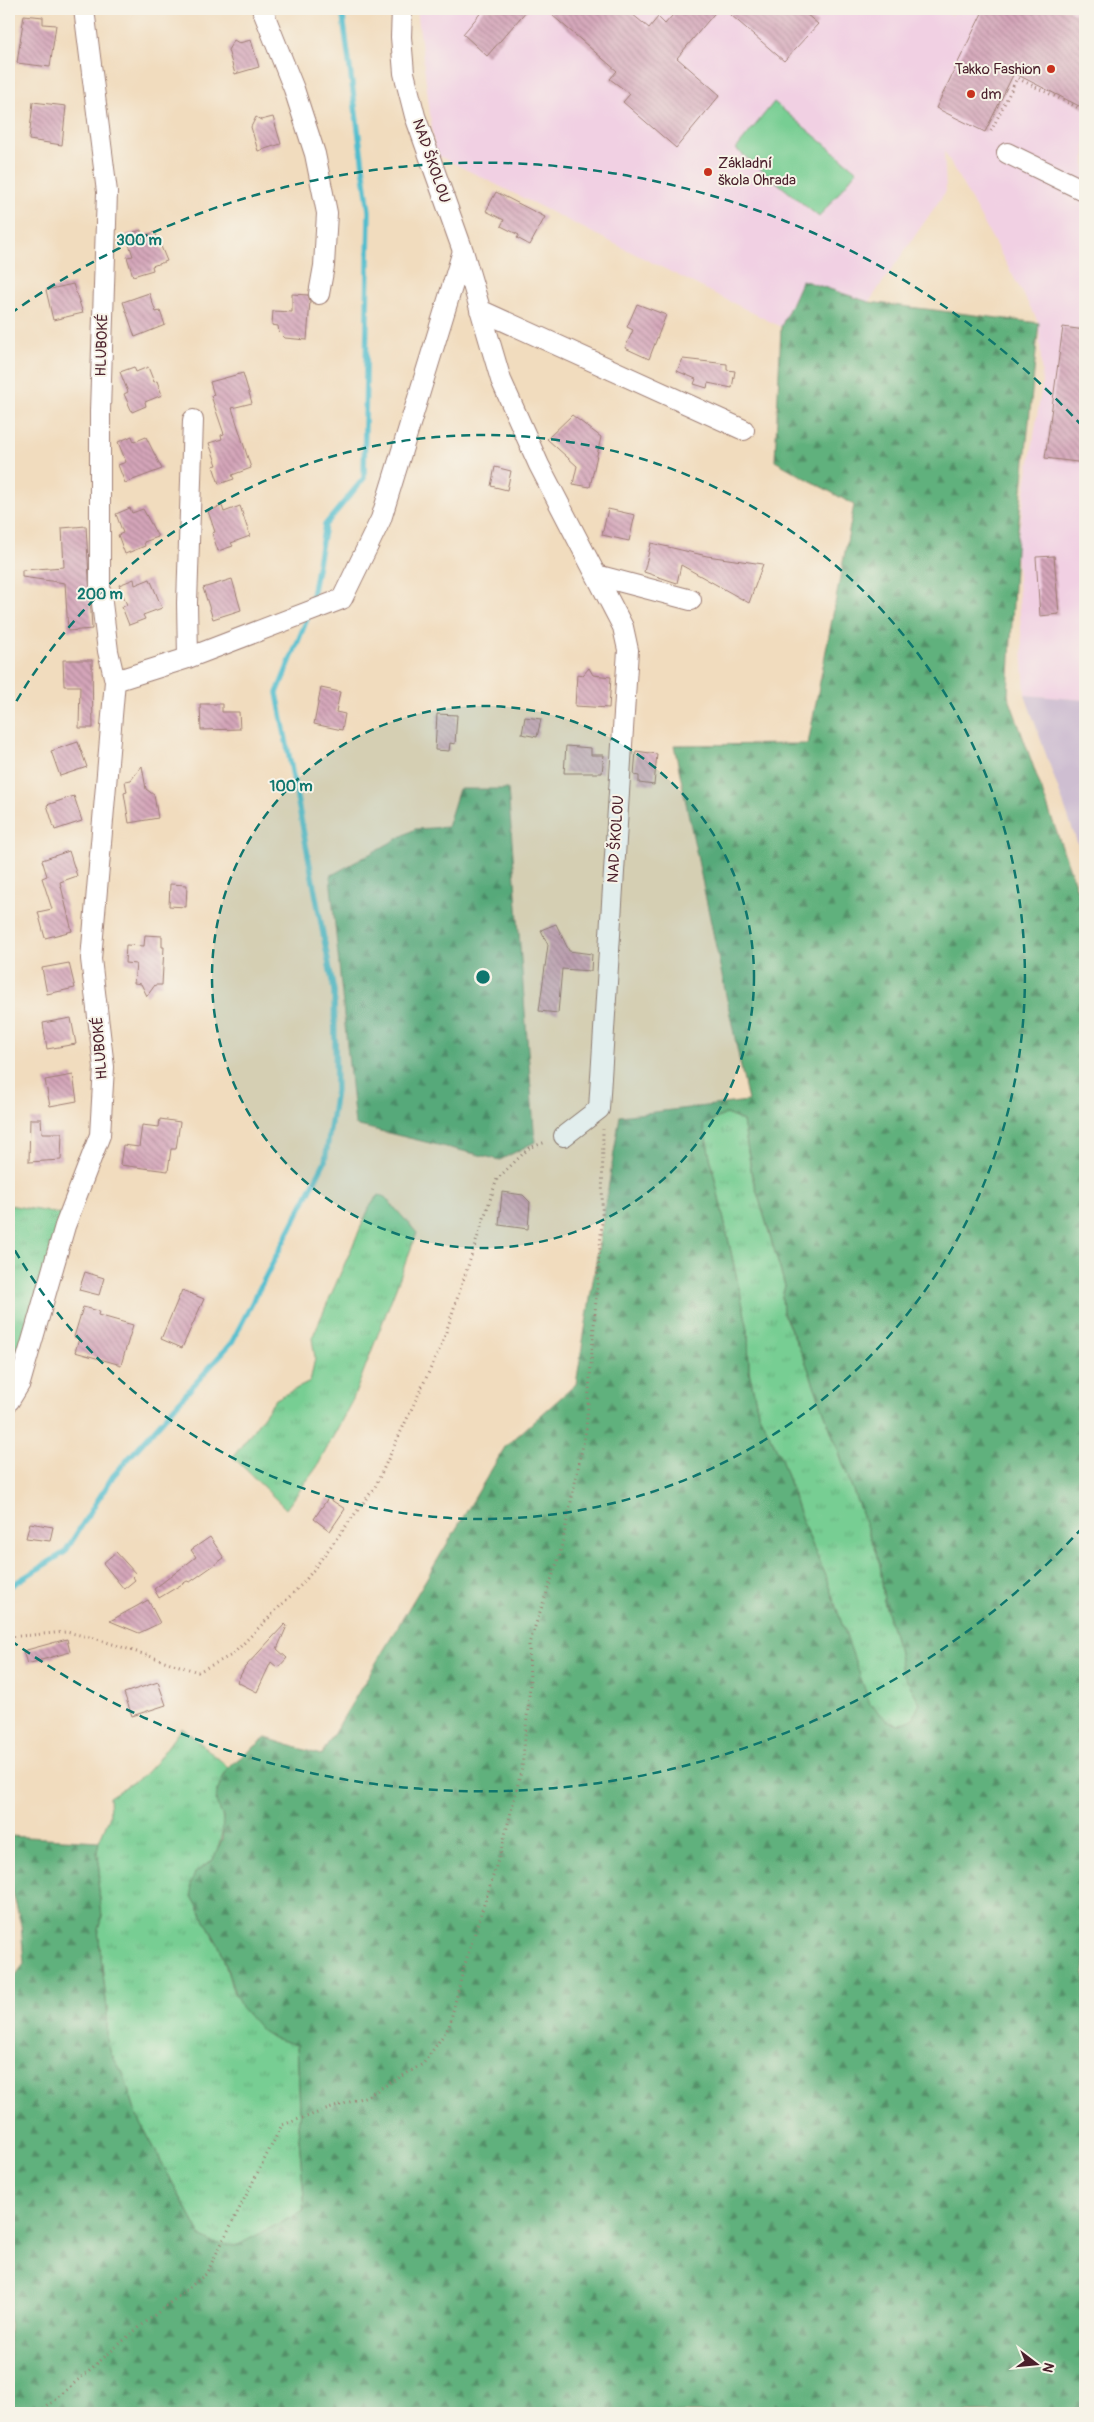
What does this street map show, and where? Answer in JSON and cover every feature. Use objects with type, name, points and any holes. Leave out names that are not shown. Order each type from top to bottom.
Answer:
[{"type":"street","name":"HLUBOKÉ","points":[[9,1401],[20,1383],[65,1226],[100,1135],[104,1067],[91,960],[115,680],[108,651],[100,587],[100,411],[107,192],[84,9]]},
{"type":"street","points":[[262,9],[294,89],[315,154],[325,203],[327,213],[319,294]]},
{"type":"street","name":"NAD ŠKOLOU","points":[[402,9],[401,37],[404,73],[415,116],[463,251],[502,380],[539,465],[623,627],[628,650],[599,1109]]},
{"type":"street","points":[[1007,153],[1085,191]]},
{"type":"street","points":[[115,680],[188,658],[296,615],[342,599],[381,519],[463,251]]},
{"type":"street","points":[[480,310],[744,430]]},
{"type":"street","points":[[188,658],[187,603],[193,420]]},
{"type":"street","points":[[596,575],[691,600]]},
{"type":"street","points":[[564,1136],[599,1109]]},
{"type":"path","points":[[991,131],[1018,78],[1085,111]]},
{"type":"path","points":[[40,2413],[131,2334],[206,2274],[282,2125],[367,2096],[423,2064],[449,2027],[464,1966],[501,1852],[522,1768],[530,1686],[530,1644],[560,1554],[586,1430],[602,1221],[603,1132],[599,1109]]},
{"type":"path","points":[[9,1637],[66,1632],[94,1638],[198,1672],[232,1655],[304,1581],[375,1487],[442,1344],[497,1179],[529,1148],[564,1136]]},
{"type":"shaded area","name":"Základní škola Ohrada","points":[[417,9],[940,9],[952,15],[955,9],[1085,9],[1085,700],[1025,695],[1016,549],[1042,385],[1039,323],[944,151],[946,191],[869,302],[802,281],[781,327],[435,154]]},
{"type":"shaded area","points":[[1025,695],[1085,700],[1085,866],[1084,862]]},
{"type":"green space","points":[[774,102],[857,171],[819,217],[736,149]]},
{"type":"green space","points":[[802,280],[869,302],[1039,323],[1016,549],[1008,695],[1085,912],[1085,2413],[9,2413],[9,1984],[24,1964],[21,1925],[9,1877],[9,1836],[99,1841],[97,1852],[100,1868],[98,1882],[102,1916],[98,1930],[107,2009],[107,2039],[111,2054],[123,2073],[137,2116],[201,2236],[212,2243],[236,2246],[305,2210],[298,2126],[300,2110],[297,2045],[273,2038],[262,2031],[241,2007],[221,1950],[192,1896],[191,1884],[195,1873],[213,1860],[222,1839],[223,1817],[216,1802],[217,1792],[228,1767],[266,1738],[321,1755],[505,1447],[576,1384],[620,1116],[748,1101],[674,745],[808,744],[854,505],[775,461],[781,327]],"holes":[[[726,1114],[743,1121],[752,1175],[785,1286],[782,1296],[783,1312],[806,1363],[880,1564],[884,1601],[898,1649],[902,1671],[920,1703],[913,1719],[899,1725],[889,1722],[870,1704],[827,1581],[798,1510],[781,1458],[758,1412],[749,1371],[748,1329],[703,1125]]]},
{"type":"green space","points":[[459,789],[508,789],[535,1142],[500,1160],[355,1125],[330,876],[415,829],[447,827]]},
{"type":"green space","points":[[726,1114],[743,1121],[752,1175],[785,1286],[782,1296],[783,1313],[806,1363],[880,1564],[884,1601],[898,1649],[902,1671],[920,1703],[913,1719],[899,1725],[889,1722],[870,1705],[827,1581],[798,1510],[781,1458],[758,1412],[749,1371],[748,1329],[703,1125]]},
{"type":"green space","points":[[379,1195],[385,1197],[417,1233],[353,1399],[317,1467],[286,1509],[233,1457],[276,1399],[310,1382],[315,1358],[312,1338],[371,1204]]},
{"type":"green space","points":[[9,1205],[66,1215],[9,1376]]},
{"type":"green space","points":[[182,1727],[228,1767],[217,1792],[224,1825],[217,1852],[213,1860],[195,1873],[192,1896],[221,1950],[234,1994],[273,2038],[297,2044],[300,2110],[298,2126],[305,2210],[236,2247],[211,2243],[201,2236],[137,2116],[123,2073],[111,2054],[107,2039],[107,2009],[98,1930],[102,1916],[98,1882],[100,1868],[97,1852],[99,1841],[110,1815],[109,1797],[143,1776]]},
{"type":"building","points":[[484,9],[528,9],[487,56],[463,34]]},
{"type":"building","points":[[545,9],[626,9],[649,28],[658,17],[665,24],[678,9],[718,9],[677,58],[720,95],[676,148],[623,102],[630,94],[610,79],[617,71]]},
{"type":"building","points":[[724,9],[800,9],[818,24],[784,61]]},
{"type":"building","points":[[984,9],[1067,9],[1085,18],[1085,109],[1014,73],[985,132],[936,108]]},
{"type":"building","points":[[24,15],[43,17],[43,24],[56,25],[50,67],[17,63]]},
{"type":"building","points":[[234,40],[239,43],[251,40],[259,67],[235,74],[228,50]]},
{"type":"building","points":[[33,102],[66,106],[62,145],[29,140]]},
{"type":"building","points":[[256,117],[261,120],[273,117],[281,144],[258,151],[251,127]]},
{"type":"building","points":[[496,192],[545,217],[530,245],[517,238],[519,235],[501,226],[504,220],[486,211]]},
{"type":"building","points":[[141,230],[142,236],[155,232],[167,261],[152,266],[153,270],[133,276],[127,257],[133,256],[126,235]]},
{"type":"building","points":[[73,284],[83,313],[53,320],[46,290]]},
{"type":"building","points":[[149,293],[156,312],[160,311],[165,325],[135,337],[123,302]]},
{"type":"building","points":[[292,294],[308,295],[310,301],[307,340],[285,338],[279,332],[278,326],[272,325],[273,311],[292,312]]},
{"type":"building","points":[[637,304],[666,315],[649,359],[625,348],[633,330],[627,327]]},
{"type":"building","points":[[1063,327],[1085,330],[1085,463],[1045,458]]},
{"type":"building","points":[[683,359],[727,364],[727,370],[735,371],[732,388],[708,383],[707,388],[694,384],[696,379],[677,371]]},
{"type":"building","points":[[134,367],[136,372],[148,367],[154,382],[157,381],[162,395],[145,402],[146,406],[132,412],[124,394],[128,392],[120,372]]},
{"type":"building","points":[[243,373],[252,403],[232,408],[251,468],[232,475],[234,479],[219,484],[213,466],[217,465],[209,443],[222,439],[221,435],[224,434],[211,396],[214,395],[210,382]]},
{"type":"building","points":[[572,415],[601,437],[590,487],[573,484],[577,466],[547,439]]},
{"type":"building","points":[[132,436],[134,442],[146,437],[162,469],[125,483],[118,465],[126,462],[118,442]]},
{"type":"building","points":[[495,467],[511,471],[507,490],[491,486]]},
{"type":"building","points":[[222,506],[224,512],[240,506],[250,536],[231,543],[233,546],[218,551],[212,533],[215,532],[208,511]]},
{"type":"building","points":[[130,508],[132,513],[143,509],[158,537],[144,542],[145,546],[125,554],[118,535],[123,533],[116,514]]},
{"type":"building","points":[[608,509],[635,515],[629,541],[602,535]]},
{"type":"building","points":[[86,526],[92,629],[68,631],[65,583],[22,577],[22,570],[64,567],[62,528]]},
{"type":"building","points":[[651,543],[707,556],[763,564],[749,603],[681,565],[677,583],[644,572]]},
{"type":"building","points":[[1054,556],[1059,614],[1040,616],[1036,557]]},
{"type":"building","points":[[134,579],[135,585],[150,579],[162,608],[143,615],[145,619],[129,625],[122,607],[127,605],[119,585]]},
{"type":"building","points":[[232,579],[241,610],[213,619],[203,588]]},
{"type":"building","points":[[63,660],[92,660],[93,728],[79,728],[80,686],[64,686]]},
{"type":"building","points":[[589,668],[593,675],[611,677],[609,708],[575,706],[577,674],[583,675]]},
{"type":"building","points":[[321,688],[340,692],[336,712],[345,714],[342,730],[314,724]]},
{"type":"building","points":[[200,704],[222,704],[222,712],[239,712],[240,729],[201,730]]},
{"type":"building","points":[[437,714],[457,715],[455,744],[450,743],[449,751],[435,750]]},
{"type":"building","points":[[525,717],[541,719],[537,737],[522,734]]},
{"type":"building","points":[[78,742],[87,767],[60,776],[51,751]]},
{"type":"building","points":[[566,746],[591,748],[591,755],[604,755],[602,773],[564,773]]},
{"type":"building","points":[[636,751],[657,754],[654,785],[639,783],[639,776],[634,775]]},
{"type":"building","points":[[142,766],[146,789],[154,795],[158,818],[129,823],[124,793],[127,792],[125,781],[131,780]]},
{"type":"building","points":[[74,796],[82,821],[55,830],[47,805]]},
{"type":"building","points":[[69,851],[77,876],[60,882],[72,931],[45,938],[38,912],[52,909],[42,878],[47,876],[42,860]]},
{"type":"building","points":[[170,884],[187,885],[186,907],[169,906]]},
{"type":"building","points":[[556,924],[569,951],[592,954],[591,971],[562,969],[558,1013],[539,1011],[548,945],[541,930]]},
{"type":"building","points":[[145,935],[162,936],[162,947],[164,947],[162,985],[155,985],[147,996],[141,984],[134,983],[136,964],[125,963],[126,945],[144,946]]},
{"type":"building","points":[[69,963],[75,988],[47,994],[42,968]]},
{"type":"building","points":[[71,1018],[76,1044],[47,1049],[43,1023]]},
{"type":"building","points":[[73,1075],[77,1101],[50,1106],[45,1080]]},
{"type":"building","points":[[30,1119],[41,1119],[42,1133],[62,1133],[61,1160],[29,1162]]},
{"type":"building","points":[[160,1119],[180,1122],[176,1149],[171,1149],[168,1171],[120,1165],[123,1145],[139,1147],[142,1125],[159,1127]]},
{"type":"building","points":[[502,1192],[523,1195],[530,1202],[528,1229],[499,1225]]},
{"type":"building","points":[[85,1272],[104,1278],[99,1295],[79,1290]]},
{"type":"building","points":[[182,1290],[204,1299],[182,1348],[161,1339]]},
{"type":"building","points":[[83,1307],[99,1311],[98,1315],[133,1325],[121,1365],[75,1352],[79,1339],[74,1337]]},
{"type":"building","points":[[328,1498],[345,1509],[330,1531],[314,1519]]},
{"type":"building","points":[[30,1523],[53,1527],[50,1541],[26,1538]]},
{"type":"building","points":[[210,1537],[224,1558],[190,1582],[187,1581],[159,1598],[154,1589],[196,1557],[191,1550]]},
{"type":"building","points":[[116,1552],[136,1574],[133,1577],[135,1580],[124,1589],[103,1563]]},
{"type":"building","points":[[148,1600],[160,1623],[139,1633],[110,1621]]},
{"type":"building","points":[[285,1624],[287,1626],[277,1649],[287,1658],[278,1668],[271,1662],[257,1692],[237,1682],[245,1667]]},
{"type":"building","points":[[67,1639],[70,1652],[27,1664],[23,1651]]},
{"type":"building","points":[[158,1682],[166,1705],[132,1716],[124,1693]]},
{"type":"waterway","points":[[310,607],[325,525],[364,478],[369,211],[342,9]]},
{"type":"waterway","points":[[9,1587],[65,1552],[113,1476],[232,1342],[325,1161],[336,1091],[334,991],[277,693],[307,619]]},
{"type":"place","name":"Takko Fashion","points":[[1051,69]]},
{"type":"place","name":"dm","points":[[971,94]]},
{"type":"place","name":"Základní škola Ohrada","points":[[708,172]]}]
